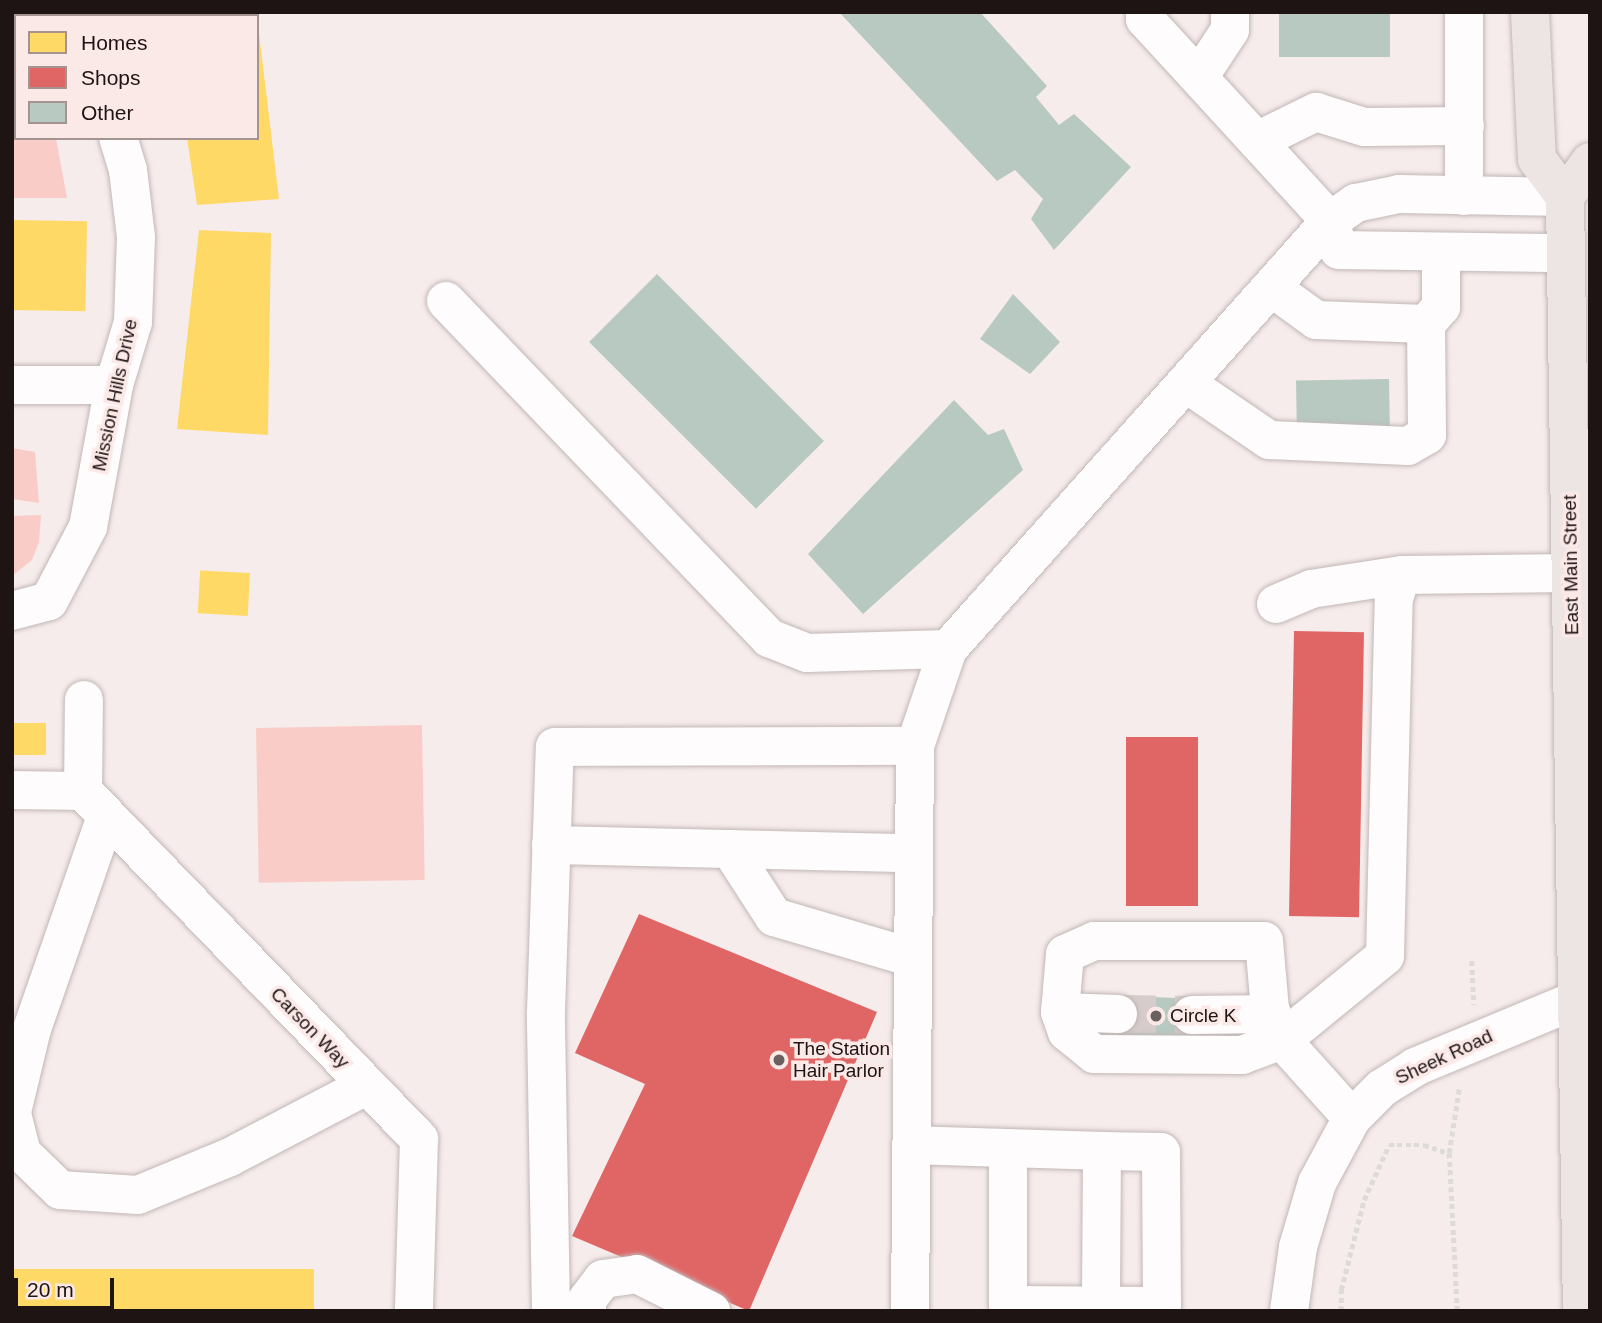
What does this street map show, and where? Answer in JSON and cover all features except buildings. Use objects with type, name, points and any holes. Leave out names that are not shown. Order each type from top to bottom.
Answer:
[{"type":"main road","points":[[1530,12],[1537,159],[1565,197],[1590,162]]},
{"type":"main road","name":"East Main Street","points":[[1565,197],[1570,573],[1585,996],[1582,1311]]},
{"type":"street","points":[[1145,12],[1145,19],[1330,221],[1339,250],[1566,253]]},
{"type":"street","points":[[1199,77],[1230,30],[1230,12]]},
{"type":"street","points":[[1464,12],[1464,196]]},
{"type":"street","points":[[1257,141],[1316,112],[1364,127],[1465,126]]},
{"type":"street","name":"Mission Hills Drive","points":[[12,611],[49,601],[88,527],[114,385],[133,321],[136,237],[128,170],[119,140]]},
{"type":"street","points":[[910,1311],[915,746],[948,649],[1330,221],[1356,203],[1399,194],[1565,197]]},
{"type":"street","points":[[1187,383],[1269,440],[1408,446],[1427,435],[1426,324],[1441,307],[1441,252]]},
{"type":"street","points":[[1272,288],[1317,320],[1426,324]]},
{"type":"street","points":[[446,300],[769,638],[807,653],[948,649]]},
{"type":"street","points":[[12,385],[114,385]]},
{"type":"street","points":[[1276,604],[1311,589],[1402,575],[1570,573]]},
{"type":"street","points":[[1352,1118],[1277,1027],[1264,942],[1094,941],[1065,954],[1060,1012],[1067,1032],[1094,1054],[1242,1055],[1277,1027],[1385,956],[1394,598],[1402,575]]},
{"type":"street","points":[[84,699],[94,805],[32,1029],[12,1113],[22,1153],[60,1190],[138,1195],[230,1157],[366,1086]]},
{"type":"street","points":[[551,1311],[546,1012],[555,747],[915,746]]},
{"type":"street","points":[[12,790],[94,805]]},
{"type":"street","name":"Carson Way","points":[[94,805],[419,1139],[414,1311]]},
{"type":"street","points":[[551,845],[913,853]]},
{"type":"street","points":[[730,849],[774,917],[913,958]]},
{"type":"street","name":"Sheek Road","points":[[1289,1311],[1298,1247],[1317,1183],[1352,1118],[1381,1088],[1415,1067],[1585,996]]},
{"type":"street","points":[[1060,1012],[1118,1014]]},
{"type":"street","points":[[1192,1015],[1277,1027]]},
{"type":"street","points":[[911,1145],[1161,1152],[1162,1306],[1101,1308],[1008,1305],[1008,1148]]},
{"type":"street","points":[[1101,1151],[1101,1308]]},
{"type":"street","points":[[587,1311],[587,1300],[603,1279],[637,1274],[711,1311]]},
{"type":"path","points":[[1457,1096],[1449,1153],[1457,1311]]},
{"type":"path","points":[[1341,1311],[1341,1290],[1364,1200],[1389,1145],[1424,1144],[1449,1153]]},
{"type":"shaded area","points":[[12,129],[14,140],[56,140],[67,198],[12,198]]},
{"type":"shaded area","points":[[12,448],[35,452],[39,503],[12,499]]},
{"type":"shaded area","points":[[41,515],[39,542],[32,560],[12,576],[12,516]]},
{"type":"shaded area","points":[[422,725],[425,880],[259,883],[256,728]]},
{"type":"tunnel","points":[[1118,1014],[1192,1015]]},
{"type":"place","name":"Circle K","points":[[1156,1016]]},
{"type":"place","name":"The Station Hair Parlor","points":[[779,1060]]}]
